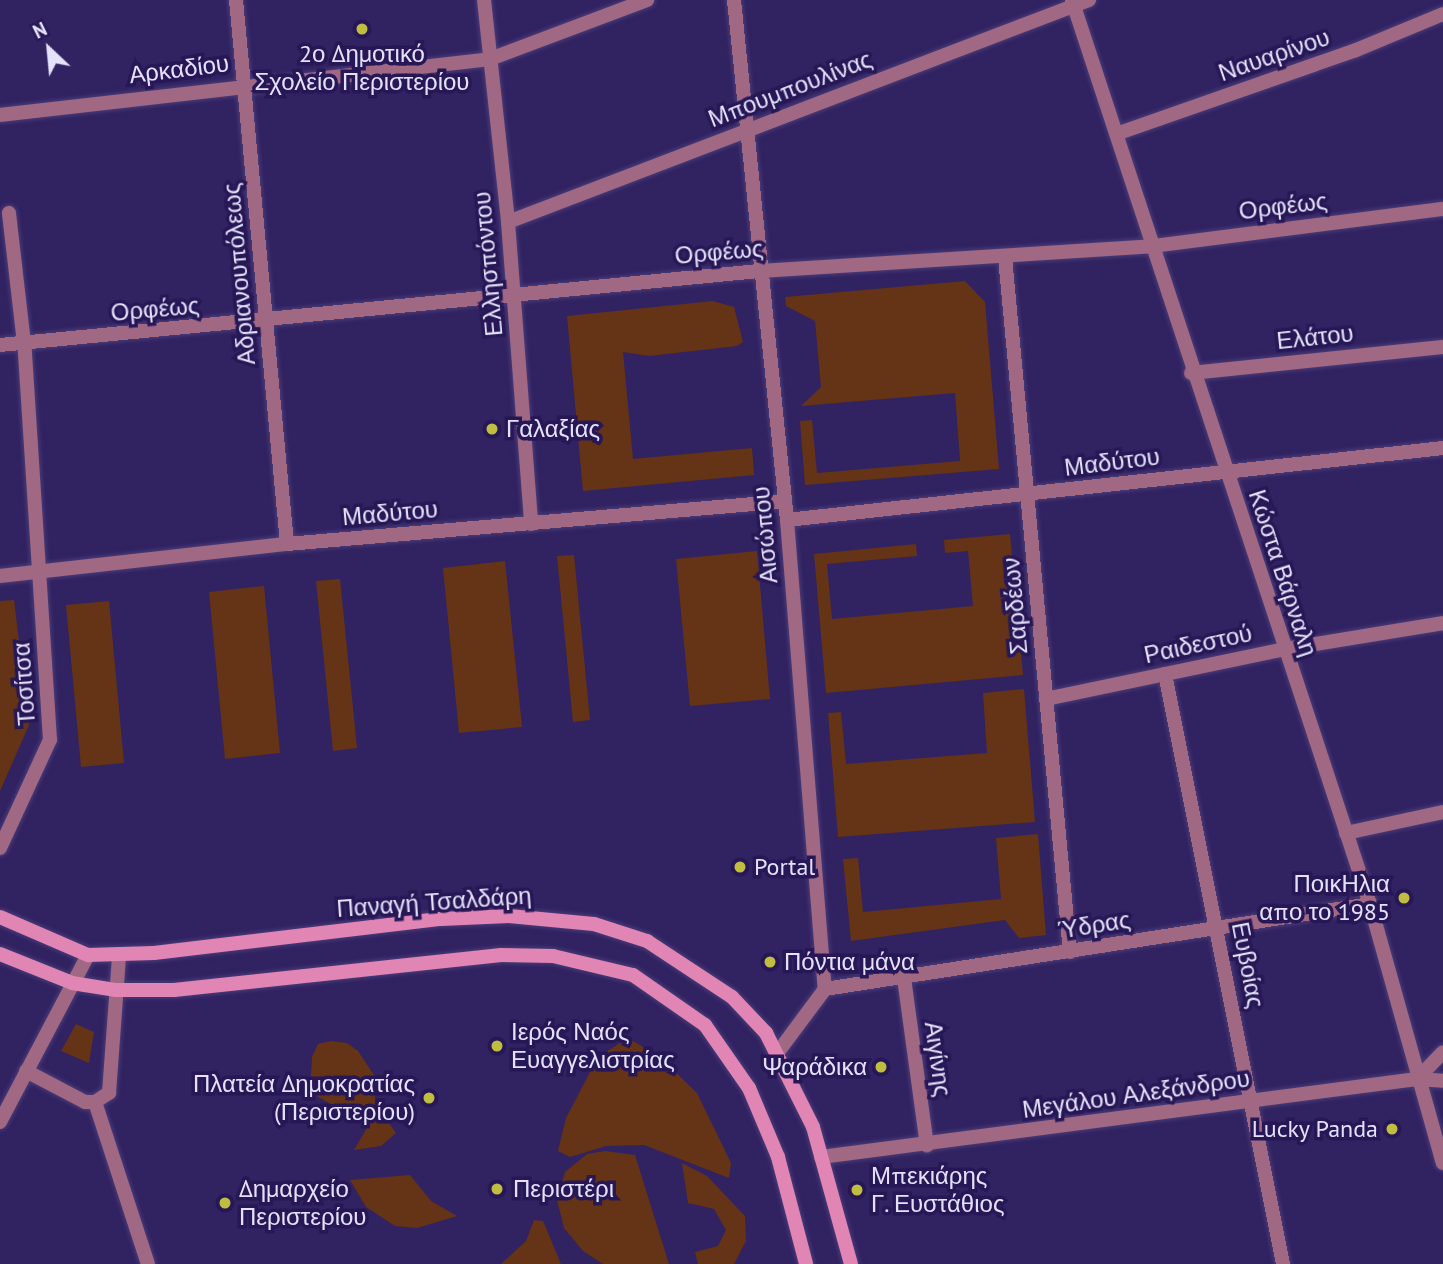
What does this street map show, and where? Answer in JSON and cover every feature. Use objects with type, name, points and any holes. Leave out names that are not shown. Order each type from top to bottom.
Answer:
[{"type":"main road","name":"Παναγή Τσαλδάρη","points":[[0,917],[88,955],[119,956],[441,919],[550,917],[615,930],[676,957],[732,997],[778,1052],[821,1157],[851,1264]]},
{"type":"main road","points":[[0,954],[72,983],[116,990],[174,990],[501,955],[554,956],[633,975],[705,1025],[750,1088],[778,1157],[806,1264]]},
{"type":"street","name":"Αδριανουπόλεως","points":[[236,0],[287,544]]},
{"type":"street","name":"Ελλησπόντου","points":[[484,0],[508,222],[531,524]]},
{"type":"street","name":"Αρκαδίου","points":[[0,115],[245,84],[490,59],[647,0]]},
{"type":"street","name":"Αισώπου","points":[[734,0],[759,271],[787,520],[825,989]]},
{"type":"street","name":"Μπουμπουλίνας","points":[[508,222],[1073,3],[1089,0]]},
{"type":"street","name":"Κώστα Βάρναλη","points":[[1073,3],[1119,133],[1191,373],[1370,904],[1417,1079],[1443,1163]]},
{"type":"street","name":"Ναυαρίνου","points":[[1119,133],[1356,50],[1443,14]]},
{"type":"street","name":"Ορφέως","points":[[0,345],[759,271],[1153,246],[1443,209]]},
{"type":"street","name":"Τοσίτσα","points":[[0,848],[50,740],[24,344],[9,213]]},
{"type":"street","name":"Σαρδέων","points":[[1005,257],[1070,952]]},
{"type":"street","name":"Ελάτου","points":[[1191,373],[1443,347]]},
{"type":"street","name":"Μαδύτου","points":[[787,520],[1028,496],[1443,448]]},
{"type":"street","name":"Μαδύτου","points":[[0,576],[287,544],[785,501]]},
{"type":"street","name":"Ραιδεστού","points":[[1046,699],[1285,649],[1443,623]]},
{"type":"street","name":"Ευβοίας","points":[[1165,674],[1283,1264]]},
{"type":"street","points":[[1346,833],[1443,812]]},
{"type":"street","name":"Ύδρας","points":[[825,989],[1218,930],[1370,904]]},
{"type":"street","points":[[0,1122],[88,955]]},
{"type":"street","points":[[26,1071],[85,1102],[105,1098],[112,1087],[119,956]]},
{"type":"street","name":"Αιγίνης","points":[[904,978],[927,1145]]},
{"type":"street","points":[[778,1052],[825,989]]},
{"type":"street","points":[[1417,1079],[1443,1052]]},
{"type":"street","name":"Μεγάλου Αλεξάνδρου","points":[[821,1157],[1417,1079],[1443,1082]]},
{"type":"street","points":[[95,1102],[148,1264]]},
{"type":"shaded area","points":[[965,281],[985,302],[999,469],[805,485],[800,421],[812,420],[817,473],[960,461],[955,393],[801,406],[821,387],[815,321],[786,306],[785,297]]},
{"type":"shaded area","points":[[713,301],[734,307],[743,342],[737,346],[649,356],[623,352],[633,459],[752,448],[754,475],[583,491],[567,316]]},
{"type":"shaded area","points":[[1010,534],[1023,675],[826,693],[814,554],[916,544],[917,556],[827,564],[832,619],[973,606],[968,551],[945,553],[944,540]]},
{"type":"shaded area","points":[[757,551],[770,699],[690,706],[676,559]]},
{"type":"shaded area","points":[[574,555],[590,720],[573,722],[557,556]]},
{"type":"shaded area","points":[[505,561],[522,727],[459,733],[443,568]]},
{"type":"shaded area","points":[[340,579],[357,748],[333,751],[316,581]]},
{"type":"shaded area","points":[[264,586],[280,753],[225,759],[209,592]]},
{"type":"shaded area","points":[[14,600],[29,725],[0,791],[0,601]]},
{"type":"shaded area","points":[[109,601],[124,763],[81,767],[66,605]]},
{"type":"shaded area","points":[[1024,689],[1035,822],[838,837],[828,713],[841,712],[846,764],[987,753],[983,693]]},
{"type":"shaded area","points":[[1038,834],[1046,935],[1019,938],[1005,920],[851,941],[843,859],[858,858],[863,912],[1001,899],[996,838]]},
{"type":"shaded area","points":[[76,1024],[94,1032],[89,1063],[61,1051]]},
{"type":"shaded area","points":[[628,1038],[660,1057],[697,1093],[731,1163],[729,1178],[644,1145],[606,1146],[570,1157],[558,1151],[566,1118],[598,1057]]},
{"type":"shaded area","points":[[331,1041],[347,1043],[358,1051],[374,1075],[375,1103],[396,1133],[381,1146],[354,1150],[368,1126],[310,1092],[312,1057],[318,1044]]},
{"type":"shaded area","points":[[605,1151],[635,1155],[669,1264],[603,1264],[583,1251],[564,1228],[557,1200],[565,1172],[587,1154]]},
{"type":"shaded area","points":[[682,1163],[707,1176],[745,1216],[746,1241],[734,1264],[698,1264],[695,1252],[718,1246],[726,1230],[714,1209],[688,1203]]},
{"type":"shaded area","points":[[410,1175],[431,1201],[457,1216],[417,1228],[395,1226],[366,1207],[350,1180]]},
{"type":"shaded area","points":[[534,1220],[543,1221],[561,1264],[501,1264],[526,1241]]},
{"type":"place","name":"2ο Δημοτικό Σχολείο Περιστερίου","points":[[362,29]]},
{"type":"place","name":"Γαλαξίας","points":[[492,429]]},
{"type":"place","name":"Portal","points":[[740,867]]},
{"type":"place","name":"ΠοικΗλια απο το 1985","points":[[1404,898]]},
{"type":"place","name":"Πόντια μάνα","points":[[770,962]]},
{"type":"place","name":"Ιερός Ναός Ευαγγελιστρίας","points":[[497,1046]]},
{"type":"place","name":"Ψαράδικα","points":[[881,1067]]},
{"type":"place","name":"Πλατεία Δημοκρατίας (Περιστερίου)","points":[[429,1098]]},
{"type":"place","name":"Lucky Panda","points":[[1392,1129]]},
{"type":"place","name":"Περιστέρι","points":[[497,1189]]},
{"type":"place","name":"Μπεκιάρης Γ. Ευστάθιος","points":[[857,1190]]},
{"type":"place","name":"Δημαρχείο Περιστερίου","points":[[225,1203]]}]
